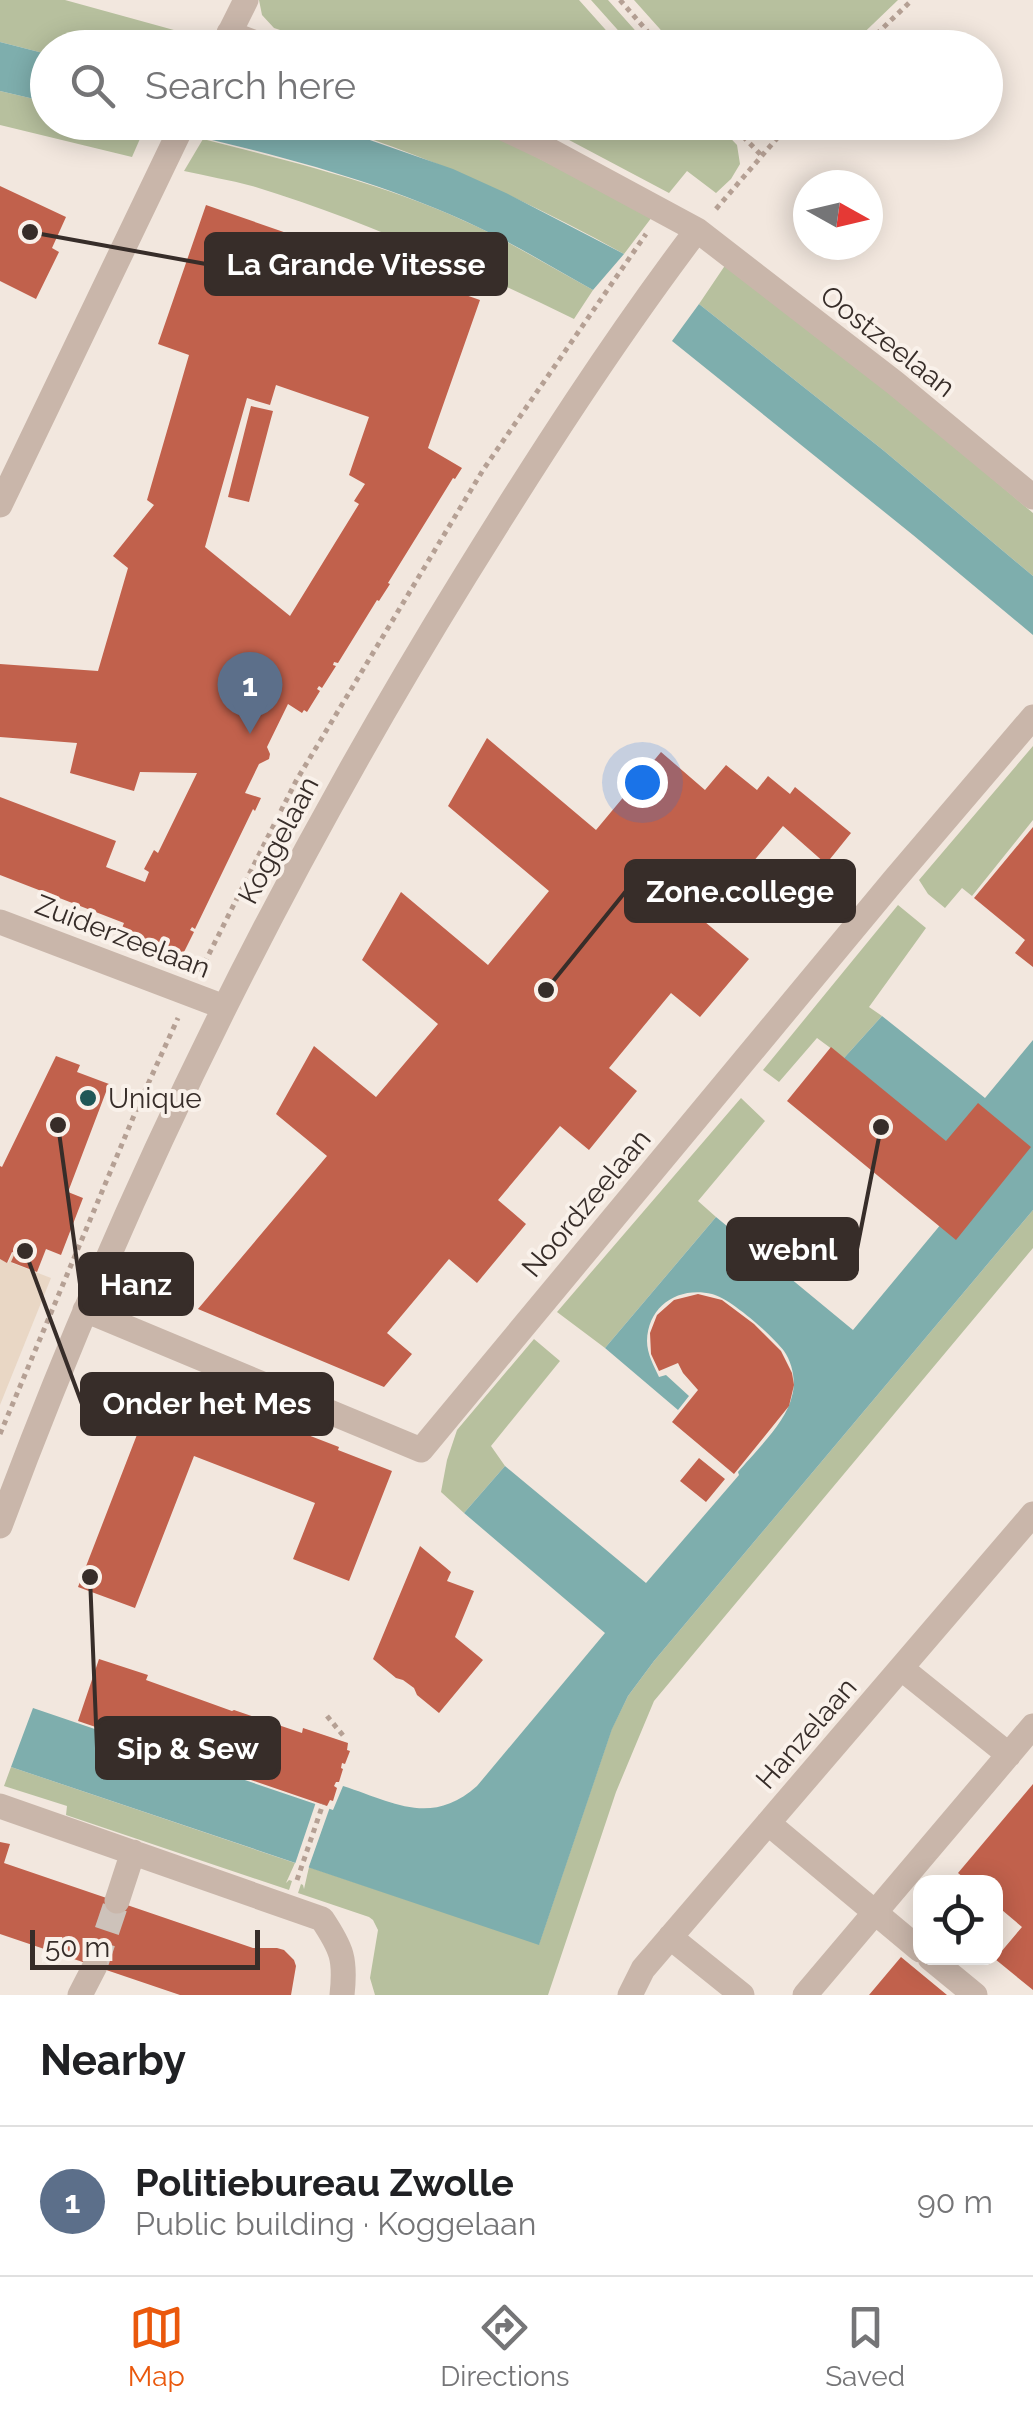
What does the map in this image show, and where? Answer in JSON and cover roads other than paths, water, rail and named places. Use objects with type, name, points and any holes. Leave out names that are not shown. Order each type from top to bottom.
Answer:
[{"type":"street","points":[[231,30],[246,0]]},
{"type":"street","points":[[0,505],[176,140]]},
{"type":"street","name":"Oostzeelaan","points":[[528,140],[697,230],[895,383],[1033,498]]},
{"type":"street","name":"Koggelaan","points":[[0,1526],[6,1492],[157,1146],[224,1006],[336,794],[530,471],[697,230]]},
{"type":"street","name":"Noordzeelaan","points":[[85,1310],[421,1450],[1033,717]]},
{"type":"street","name":"Zuiderzeelaan","points":[[0,922],[224,1006]]},
{"type":"street","name":"Hanzelaan","points":[[630,1995],[642,1969],[1033,1514]]},
{"type":"street","points":[[901,1668],[1008,1755]]},
{"type":"street","points":[[805,1995],[1033,1726]]},
{"type":"street","points":[[0,1806],[322,1919],[342,1956],[342,1995]]},
{"type":"street","points":[[768,1823],[913,1944]]},
{"type":"street","points":[[117,1901],[134,1852]]},
{"type":"street","points":[[670,1937],[742,1995]]},
{"type":"street","points":[[939,1965],[975,1995]]},
{"type":"street","points":[[80,1995],[95,1966]]},
{"type":"street","points":[[638,1995],[642,1969]]},
{"type":"water","points":[[0,42],[30,50],[30,98],[0,91]]},
{"type":"water","points":[[212,140],[370,140],[453,169],[624,254],[593,290],[492,234],[408,197]]},
{"type":"water","points":[[699,304],[1033,576],[1033,635],[672,341]]},
{"type":"water","points":[[882,1016],[985,1098],[1033,1040],[1033,1210],[628,1696],[612,1729],[539,1945],[11,1767],[33,1708],[333,1810],[343,1786],[395,1804],[428,1808],[444,1806],[477,1786],[605,1633],[464,1513],[505,1466],[646,1583],[777,1426],[789,1406],[793,1373],[784,1351],[761,1327],[720,1297],[700,1292],[668,1301],[659,1308],[649,1328],[648,1351],[659,1377],[666,1375],[689,1396],[678,1410],[605,1348],[716,1217],[853,1330],[981,1176],[844,1058]]},
{"type":"tunnel","points":[[95,1966],[117,1901]]},
{"type":"place","name":"La Grande Vitesse","points":[[30,232]]},
{"type":"place","name":"Politiebureau Zwolle","points":[[250,734]]},
{"type":"place","name":"Zone.college","points":[[546,990]]},
{"type":"place","name":"Unique","points":[[88,1098]]},
{"type":"place","name":"Hanz","points":[[58,1125]]},
{"type":"place","name":"webnl","points":[[881,1127]]},
{"type":"place","name":"Onder het Mes","points":[[25,1251]]},
{"type":"place","name":"Sip & Sew","points":[[90,1577]]}]
